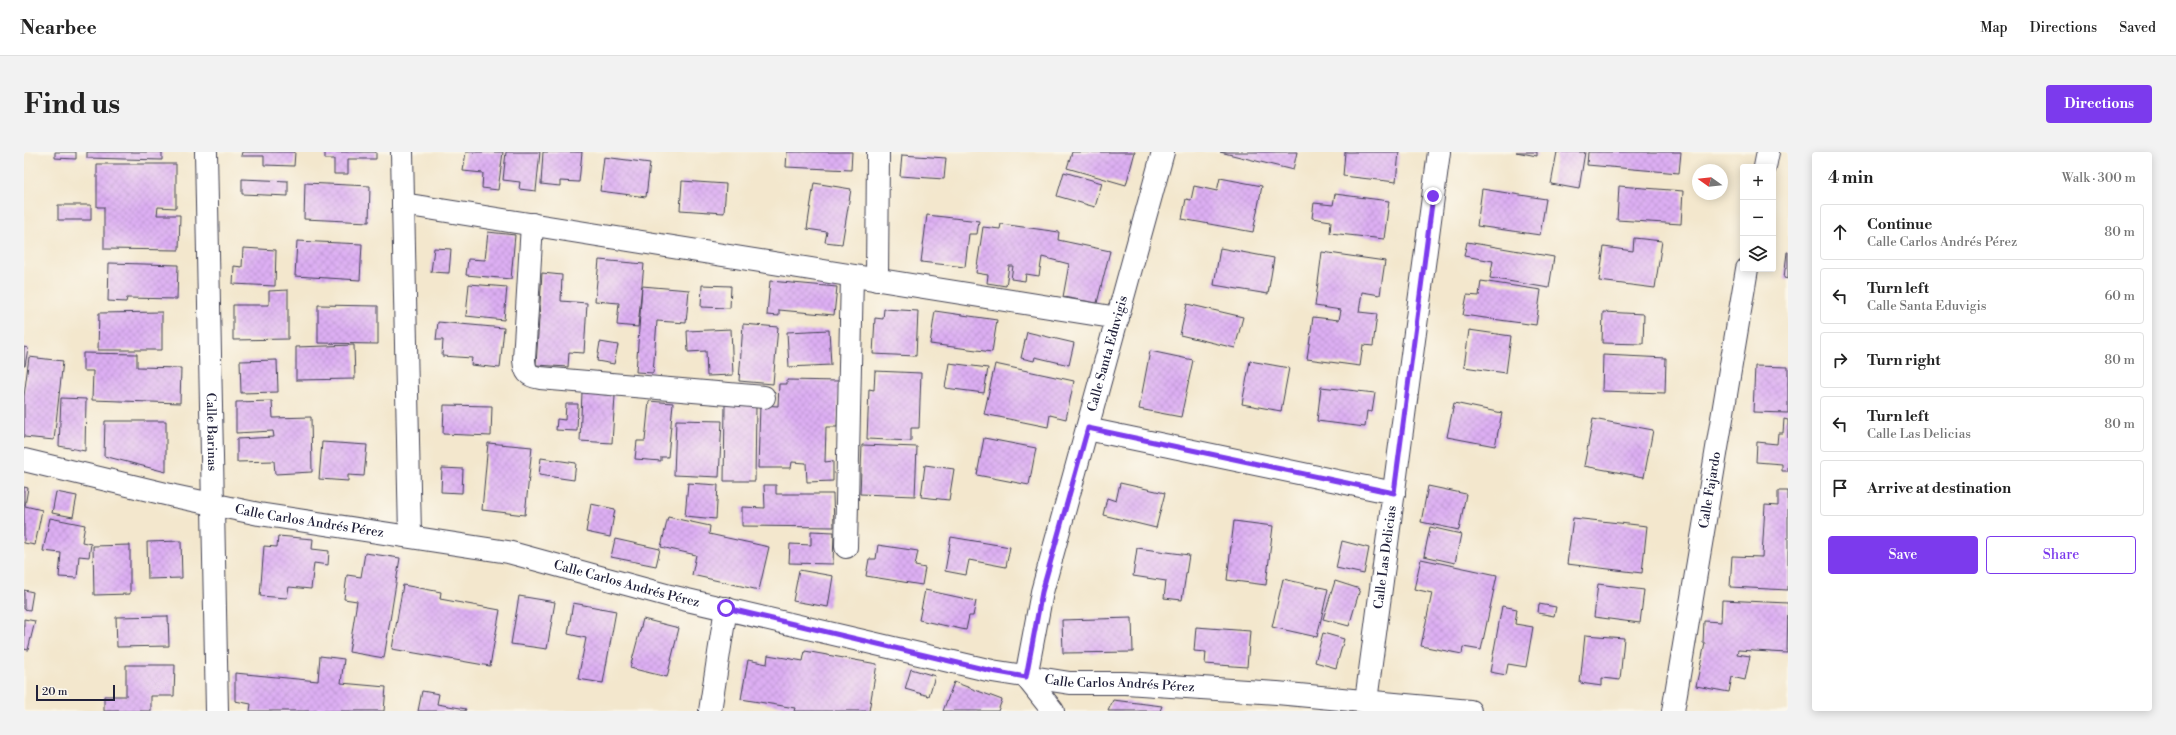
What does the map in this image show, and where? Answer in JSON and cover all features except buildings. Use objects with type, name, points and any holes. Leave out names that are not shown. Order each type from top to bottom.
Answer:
[{"type":"street","name":"Calle Barinas","points":[[206,152],[217,711]]},
{"type":"street","points":[[402,152],[410,536]]},
{"type":"street","points":[[877,280],[878,152]]},
{"type":"street","name":"Calle Santa Eduvigis","points":[[1026,677],[1042,592],[1163,152]]},
{"type":"street","name":"Calle Las Delicias","points":[[1366,701],[1439,152]]},
{"type":"street","points":[[1766,164],[1768,152]]},
{"type":"street","points":[[403,204],[1118,318]]},
{"type":"street","points":[[532,224],[524,360],[526,372],[529,375],[540,378],[764,397]]},
{"type":"street","name":"Calle Fajardo","points":[[1673,711],[1746,272]]},
{"type":"street","points":[[846,547],[852,276]]},
{"type":"street","points":[[1088,428],[1394,493]]},
{"type":"street","name":"Calle Carlos Andrés Pérez","points":[[24,460],[259,514],[508,552],[670,596],[992,671],[1026,677],[1070,683],[1134,683],[1366,701],[1470,711]]},
{"type":"street","points":[[710,711],[726,608]]},
{"type":"street","points":[[1026,677],[1053,711]]},
{"type":"route","points":[[726,608],[943,658],[992,671],[1026,677],[1042,592],[1088,428],[1394,493],[1433,196]]}]
